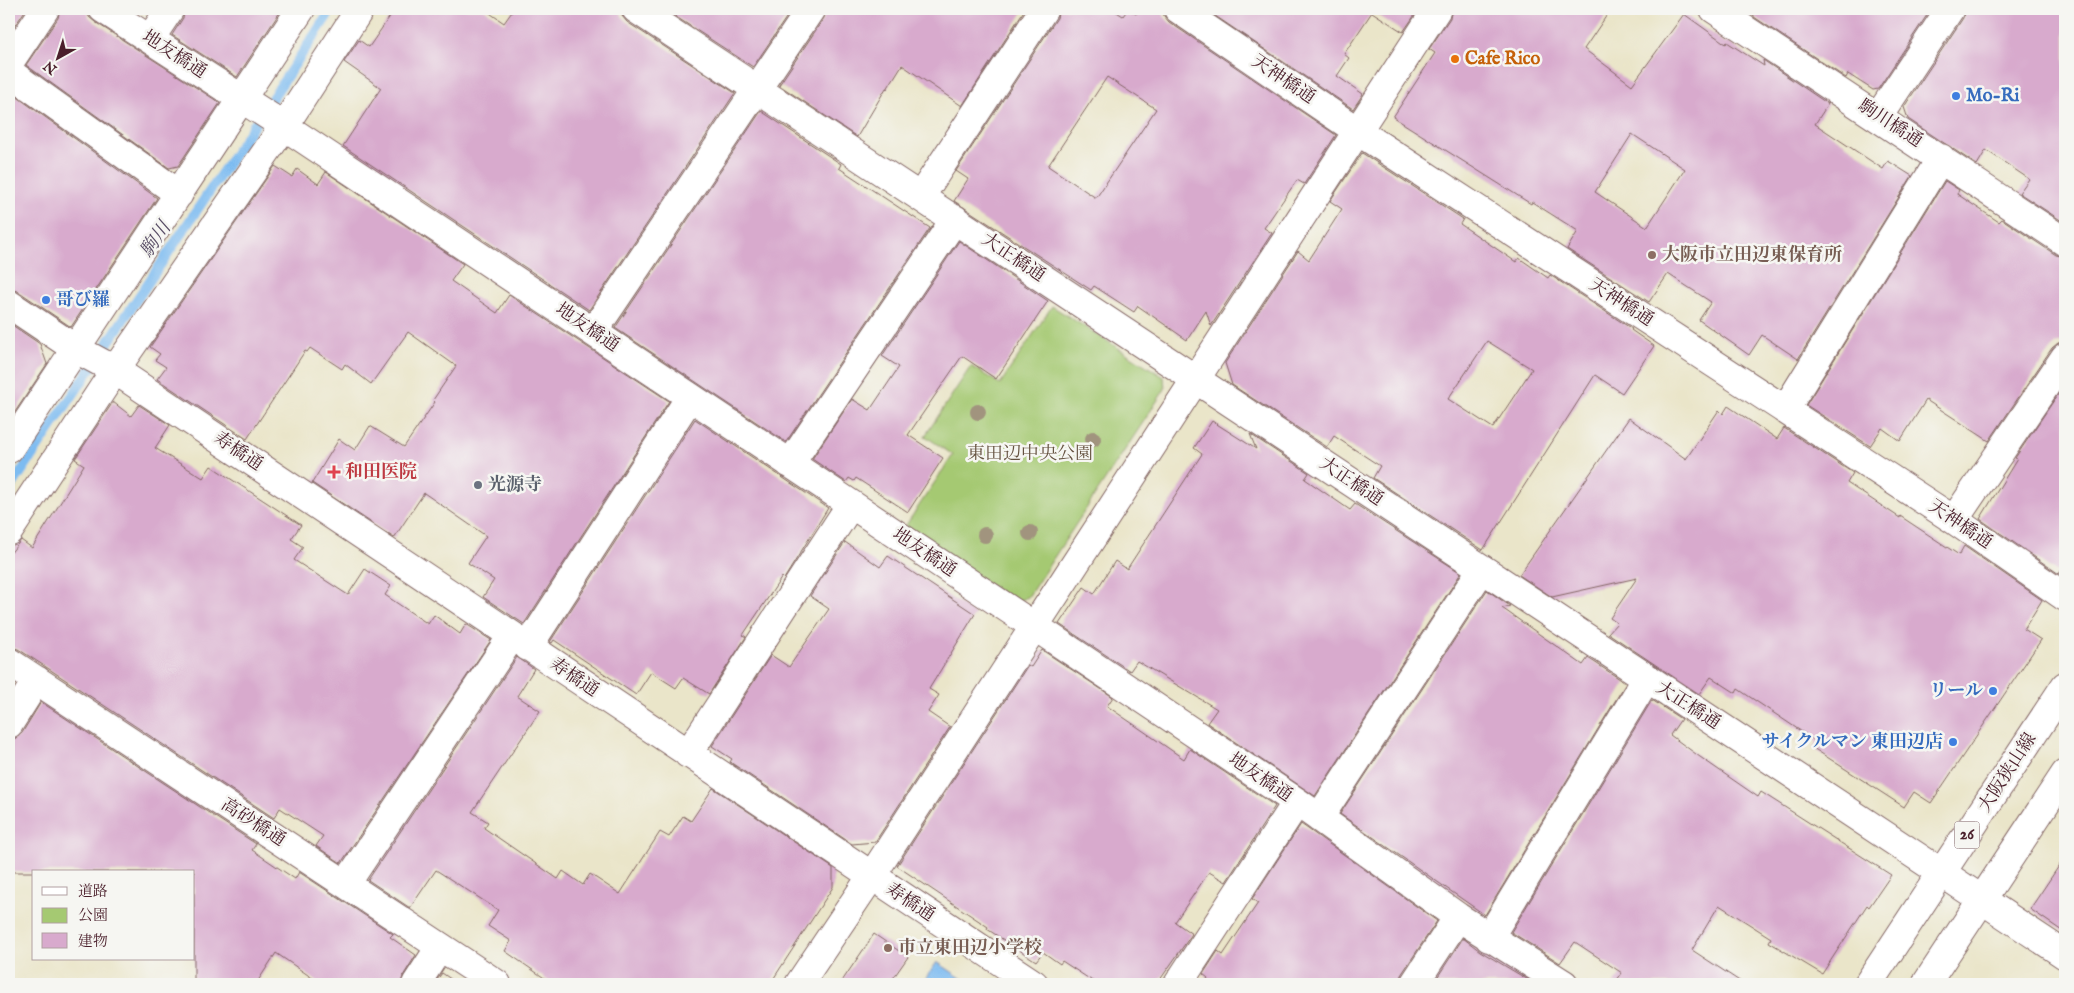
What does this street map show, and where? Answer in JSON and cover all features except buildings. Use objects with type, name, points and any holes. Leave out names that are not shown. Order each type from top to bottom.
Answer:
[{"type":"street","points":[[9,63],[45,9]]},
{"type":"street","name":"地友橋通","points":[[104,9],[243,99],[1297,802],[1489,938],[1564,984]]},
{"type":"street","points":[[150,39],[170,9]]},
{"type":"street","points":[[9,449],[77,350],[301,9]]},
{"type":"street","points":[[9,531],[113,369],[360,9]]},
{"type":"street","name":"大正橋通","points":[[636,9],[2065,955]]},
{"type":"street","points":[[593,332],[811,9]]},
{"type":"street","points":[[921,196],[1044,9]]},
{"type":"street","name":"天神橋通","points":[[1178,9],[1356,130],[1954,520],[2065,597]]},
{"type":"street","points":[[799,984],[871,877],[1356,130],[1437,9]]},
{"type":"street","name":"駒川橋通","points":[[1714,9],[2065,242]]},
{"type":"street","points":[[1878,117],[1950,9]]},
{"type":"street","points":[[9,72],[179,194]]},
{"type":"street","points":[[1785,410],[1941,158]]},
{"type":"street","points":[[790,464],[955,219]]},
{"type":"street","points":[[9,304],[77,350]]},
{"type":"street","name":"寿橋通","points":[[77,350],[113,369],[871,877],[1034,984]]},
{"type":"street","points":[[1954,520],[2065,357]]},
{"type":"street","points":[[346,884],[520,642],[690,397]]},
{"type":"street","points":[[688,754],[851,504]]},
{"type":"street","points":[[1319,818],[1482,569]]},
{"type":"street","name":"高砂橋通","points":[[9,662],[497,984]]},
{"type":"street","points":[[1489,938],[1647,678]]},
{"type":"street","points":[[9,724],[37,680]]},
{"type":"street","name":"大阪狭山線","points":[[1868,984],[2065,686]]},
{"type":"street","points":[[1926,984],[2065,774]]},
{"type":"street","points":[[1178,984],[1297,802]]},
{"type":"street","points":[[1414,984],[1458,917]]},
{"type":"street","points":[[416,984],[440,947]]},
{"type":"green space","name":"東田辺中央公園","points":[[1052,306],[1164,377],[1165,389],[1028,597],[1015,602],[904,528],[953,455],[925,436],[971,366],[1000,384]]},
{"type":"water","points":[[937,962],[970,984],[922,984]]},
{"type":"waterway","name":"駒川","points":[[9,490],[332,9]]},
{"type":"place","name":"Cafe Rico","points":[[1455,59]]},
{"type":"place","name":"Mo-Ri","points":[[1956,96]]},
{"type":"place","name":"大阪市立田辺東保育所","points":[[1652,255]]},
{"type":"place","name":"哥び羅","points":[[46,300]]},
{"type":"place","name":"和田医院","points":[[334,472]]},
{"type":"place","name":"光源寺","points":[[478,485]]},
{"type":"place","name":"リール","points":[[1993,691]]},
{"type":"place","name":"サイクルマン 東田辺店","points":[[1953,742]]},
{"type":"place","name":"市立東田辺小学校","points":[[888,948]]}]
